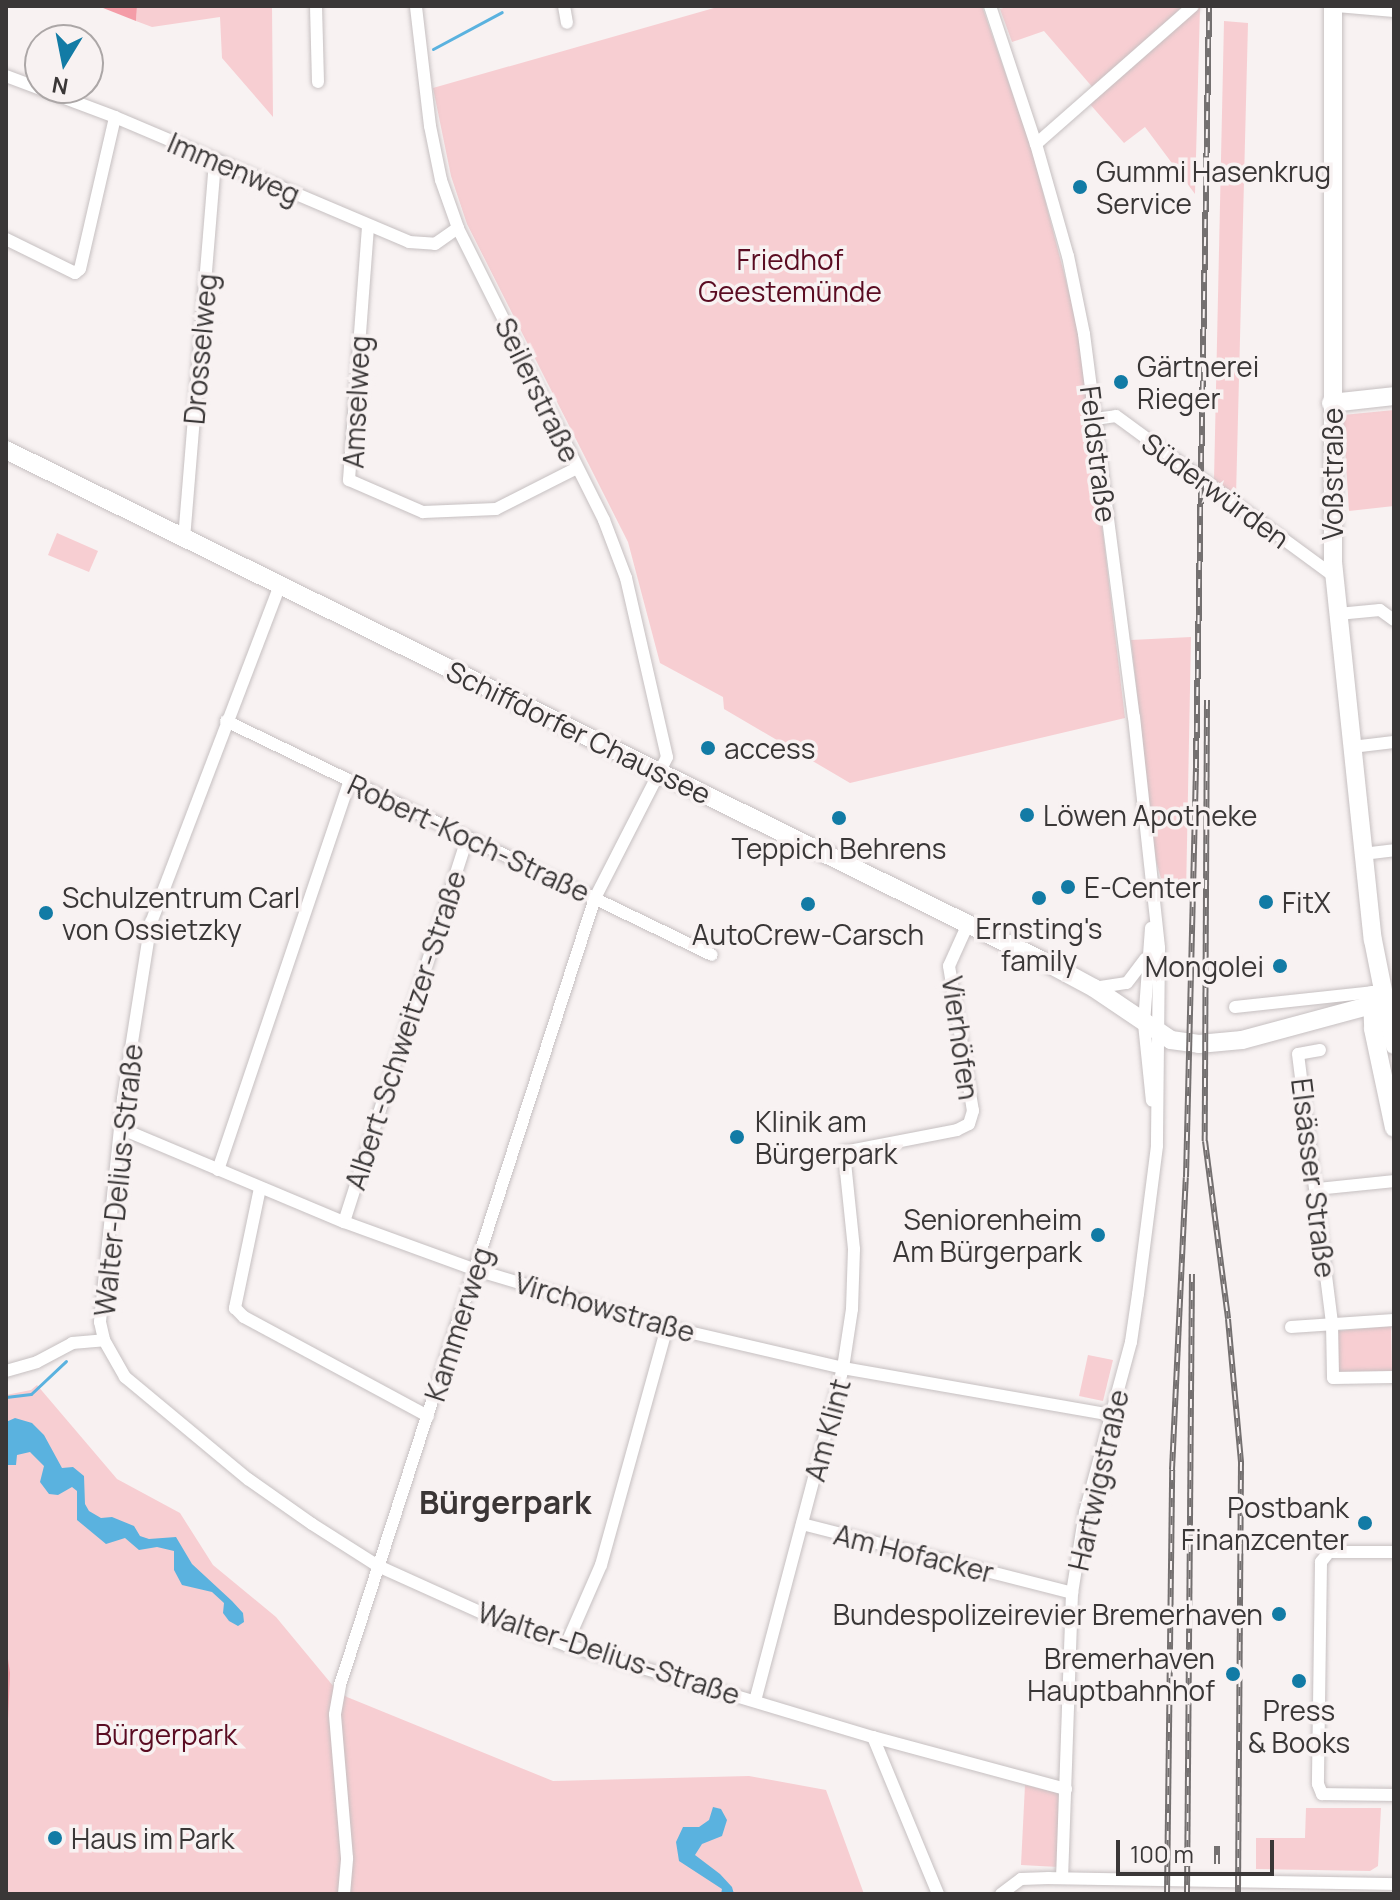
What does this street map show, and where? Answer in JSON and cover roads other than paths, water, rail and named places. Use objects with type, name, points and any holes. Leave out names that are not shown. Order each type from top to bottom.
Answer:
[{"type":"main road","name":"Voßstraße","points":[[1335,6],[1331,403],[1334,576],[1373,940],[1383,996]]},
{"type":"main road","points":[[1331,403],[1394,396]]},
{"type":"main road","name":"Schiffdorfer Chaussee","points":[[6,450],[968,924],[1094,988],[1152,1029]]},
{"type":"main road","points":[[1152,1029],[1171,1040],[1199,1044],[1227,1043],[1283,1029],[1383,996]]},
{"type":"main road","points":[[1383,996],[1394,1045]]},
{"type":"main road","points":[[1383,996],[1394,1128]]},
{"type":"street","points":[[316,6],[318,82]]},
{"type":"street","name":"Seilerstraße","points":[[416,6],[430,126],[441,180],[458,228],[604,520],[626,578],[664,737],[667,757],[661,772]]},
{"type":"street","points":[[564,6],[567,23]]},
{"type":"street","name":"Feldstraße","points":[[990,6],[1036,144],[1068,256],[1095,419],[1134,717],[1159,948],[1152,1029]]},
{"type":"street","points":[[1036,144],[1193,6]]},
{"type":"street","points":[[1335,6],[1394,11]]},
{"type":"street","name":"Immenweg","points":[[6,76],[115,117],[368,227],[425,245],[435,244],[458,228]]},
{"type":"street","points":[[6,239],[75,273],[80,269],[115,117]]},
{"type":"street","name":"Drosselweg","points":[[184,539],[215,159]]},
{"type":"street","name":"Amselweg","points":[[368,227],[349,480],[423,512],[496,509],[577,468]]},
{"type":"street","name":"Süderwürden","points":[[1095,419],[1116,416],[1334,576]]},
{"type":"street","name":"Walter-Delius-Straße","points":[[280,585],[151,922],[120,1128],[102,1286],[100,1322],[104,1340],[125,1377],[248,1479],[378,1566],[566,1645],[873,1737],[1066,1789]]},
{"type":"street","points":[[1338,614],[1380,610],[1394,620]]},
{"type":"street","name":"Robert-Koch-Straße","points":[[226,721],[712,955]]},
{"type":"street","points":[[1352,747],[1394,742]]},
{"type":"street","name":"Kammerweg","points":[[344,1894],[347,1858],[335,1714],[340,1685],[595,898],[661,772]]},
{"type":"street","points":[[218,1170],[349,782]]},
{"type":"street","name":"Albert-Schweitzer-Straße","points":[[344,1222],[467,839]]},
{"type":"street","points":[[1363,854],[1394,850]]},
{"type":"street","name":"Feldstraße","points":[[1152,1029],[1148,952],[1154,913]]},
{"type":"street","name":"Vierhöfen","points":[[844,1152],[957,1130],[969,1124],[973,1111],[949,966],[968,924]]},
{"type":"street","name":"Feldstraße","points":[[1094,988],[1127,983],[1148,952]]},
{"type":"street","points":[[1235,1007],[1383,996]]},
{"type":"street","name":"Hartwigstraße","points":[[1062,1878],[1072,1593],[1085,1512],[1131,1342],[1156,1132],[1152,1029]]},
{"type":"street","name":"Elsässer Straße","points":[[1320,1050],[1298,1054],[1332,1324],[1333,1378],[1394,1377]]},
{"type":"street","name":"Virchowstraße","points":[[120,1128],[344,1222],[476,1270],[667,1327],[843,1368],[1111,1415]]},
{"type":"street","name":"Am Klint","points":[[755,1701],[843,1368],[852,1309],[854,1249],[844,1152]]},
{"type":"street","points":[[1317,1189],[1394,1181]]},
{"type":"street","points":[[260,1188],[235,1308],[244,1317],[428,1416]]},
{"type":"street","points":[[1291,1327],[1394,1320]]},
{"type":"street","points":[[566,1645],[601,1565],[667,1327]]},
{"type":"street","points":[[6,1371],[30,1366],[72,1343],[104,1340]]},
{"type":"street","name":"Am Hofacker","points":[[802,1524],[1072,1593]]},
{"type":"street","points":[[1394,1552],[1329,1552],[1324,1556],[1318,1676],[1319,1792],[1394,1795]]},
{"type":"street","points":[[873,1737],[938,1894]]},
{"type":"street","points":[[1021,1879],[1021,1894]]},
{"type":"street","points":[[1001,1894],[1021,1879],[1394,1884]]},
{"type":"water","points":[[15,1418],[32,1423],[44,1435],[62,1468],[73,1467],[84,1476],[85,1504],[89,1511],[101,1518],[112,1517],[134,1526],[140,1536],[149,1539],[176,1537],[192,1564],[243,1613],[244,1622],[238,1626],[229,1621],[223,1613],[224,1603],[212,1592],[182,1585],[174,1570],[174,1551],[157,1547],[139,1550],[125,1538],[106,1544],[77,1520],[77,1491],[72,1487],[58,1495],[49,1494],[40,1482],[44,1466],[30,1452],[17,1455],[16,1465],[6,1465],[6,1422]]},
{"type":"water","points":[[713,1807],[721,1809],[727,1820],[722,1836],[702,1844],[695,1855],[720,1874],[734,1894],[721,1894],[722,1889],[679,1861],[676,1842],[683,1827],[699,1827],[709,1820]]},
{"type":"waterway","points":[[433,49],[502,12]]},
{"type":"waterway","points":[[6,1397],[31,1394],[66,1361]]},
{"type":"railway","points":[[1167,1894],[1172,1470],[1186,1177],[1209,6]]},
{"type":"railway","points":[[1207,700],[1205,1141],[1228,1319],[1241,1462],[1238,1894]]},
{"type":"railway","points":[[1187,1894],[1192,1274]]},
{"type":"railway","points":[[1217,1846],[1217,1864]]},
{"type":"place","name":"Gummi Hasenkrug Service","points":[[1080,187]]},
{"type":"place","name":"Gärtnerei Rieger","points":[[1121,382]]},
{"type":"place","name":"access","points":[[708,748]]},
{"type":"place","name":"Löwen Apotheke","points":[[1027,815]]},
{"type":"place","name":"Teppich Behrens","points":[[839,818]]},
{"type":"place","name":"E-Center","points":[[1068,887]]},
{"type":"place","name":"Ernsting's family","points":[[1039,898]]},
{"type":"place","name":"FitX","points":[[1266,902]]},
{"type":"place","name":"AutoCrew-Carsch","points":[[808,904]]},
{"type":"place","name":"Schulzentrum Carl von Ossietzky","points":[[46,913]]},
{"type":"place","name":"Mongolei","points":[[1280,966]]},
{"type":"place","name":"Klinik am Bürgerpark","points":[[737,1137]]},
{"type":"place","name":"Seniorenheim Am Bürgerpark","points":[[1098,1235]]},
{"type":"place","name":"Postbank Finanzcenter","points":[[1365,1523]]},
{"type":"place","name":"Bundespolizeirevier Bremerhaven","points":[[1279,1614]]},
{"type":"place","name":"Bremerhaven Hauptbahnhof","points":[[1233,1674]]},
{"type":"place","name":"Press & Books","points":[[1299,1681]]},
{"type":"place","name":"Haus im Park","points":[[55,1838]]},
{"type":"district","name":"Bürgerpark","points":[[505,1502]]},
{"type":"park label","name":"Friedhof Geestemünde","points":[[790,275]]}]
